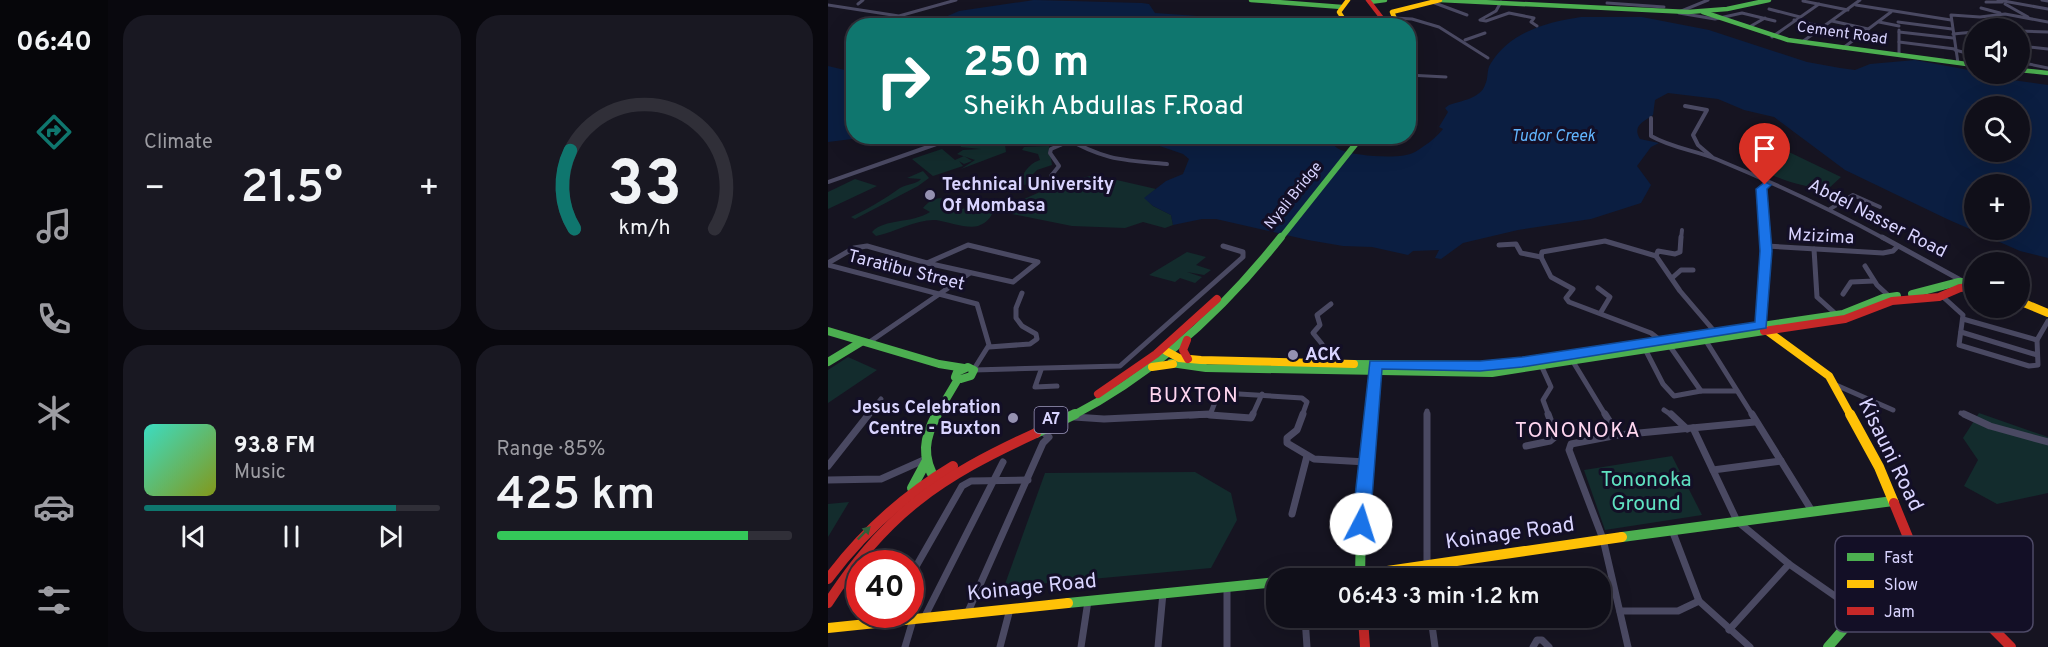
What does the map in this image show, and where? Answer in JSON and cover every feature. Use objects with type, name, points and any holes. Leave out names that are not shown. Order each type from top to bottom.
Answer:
[{"type":"main road","points":[[1258,0],[1342,8]]},
{"type":"main road","points":[[1341,18],[1339,16],[1342,8],[1348,0]]},
{"type":"main road","points":[[1393,18],[1392,12],[1436,1],[1512,1],[1710,13],[1769,0]]},
{"type":"main road","points":[[1375,1],[1390,18]]},
{"type":"main road","name":"Cement Road","points":[[1710,13],[1772,37],[1964,64]]},
{"type":"main road","points":[[2030,70],[2048,69]]},
{"type":"main road","name":"Nyali Bridge","points":[[1269,245],[1350,144]]},
{"type":"main road","name":"Nyali Bridge","points":[[1269,245],[1355,144]]},
{"type":"main road","name":"A7","points":[[828,579],[866,532],[906,495],[1078,406],[1189,337],[1226,300],[1269,245]]},
{"type":"main road","name":"A7","points":[[828,603],[851,563],[869,541],[938,477],[1072,417],[1150,368],[1269,245]]},
{"type":"main road","points":[[1162,354],[1188,359],[1327,363],[1375,368],[1492,373],[1706,341],[1767,327],[1837,315],[1858,310],[1890,297],[1933,292],[1950,283],[1964,284]]},
{"type":"main road","points":[[1150,368],[1173,364],[1206,368],[1496,365],[1715,332],[1858,317],[1894,301],[1942,296],[1964,286]]},
{"type":"main road","points":[[2030,308],[2048,317]]},
{"type":"main road","name":"Kisauni Road","points":[[1767,327],[1778,338],[1829,376],[1836,385],[1879,467],[1909,536]]},
{"type":"main road","points":[[828,331],[973,372]]},
{"type":"main road","points":[[1188,359],[1183,351],[1189,337]]},
{"type":"main road","points":[[828,362],[868,343]]},
{"type":"main road","points":[[1162,354],[1173,364]]},
{"type":"main road","points":[[939,364],[956,377]]},
{"type":"main road","points":[[938,477],[927,471],[923,444],[953,390],[956,377],[964,368]]},
{"type":"main road","points":[[1360,568],[1375,368]]},
{"type":"main road","points":[[956,377],[973,372]]},
{"type":"main road","points":[[953,390],[973,372]]},
{"type":"main road","points":[[906,495],[926,462]]},
{"type":"main road","name":"Koinage Road","points":[[1409,568],[1603,538],[1893,501]]},
{"type":"main road","name":"Koinage Road","points":[[924,618],[1266,583]]},
{"type":"main road","name":"Koinage Road","points":[[828,628],[846,625]]},
{"type":"main road","points":[[1364,628],[1365,647]]},
{"type":"main road","points":[[1828,647],[1841,632]]},
{"type":"main road","name":"Kisauni Road","points":[[1996,632],[2011,647]]},
{"type":"street","points":[[858,4],[863,0]]},
{"type":"street","points":[[828,4],[899,16],[956,0]]},
{"type":"street","points":[[1669,10],[1708,0]]},
{"type":"street","points":[[1802,42],[1860,0]]},
{"type":"street","points":[[2042,0],[2048,1]]},
{"type":"street","points":[[1436,1],[1467,15]]},
{"type":"street","points":[[1665,1],[1669,10]]},
{"type":"street","points":[[1803,1],[1848,10]]},
{"type":"street","points":[[1986,2],[2001,1],[2048,9]]},
{"type":"street","points":[[2001,1],[2029,18]]},
{"type":"street","points":[[1502,2],[1496,11],[1480,20],[1486,21],[1510,13],[1534,18],[1531,22],[1537,26]]},
{"type":"street","points":[[1607,3],[1622,2],[1669,10],[1741,13],[1774,21]]},
{"type":"street","points":[[1772,37],[1819,4]]},
{"type":"street","points":[[1856,5],[1900,14],[1951,20]]},
{"type":"street","points":[[1981,8],[2029,18]]},
{"type":"street","points":[[1769,9],[1800,17]]},
{"type":"street","points":[[1843,48],[1892,12]]},
{"type":"street","points":[[1973,13],[1977,17]]},
{"type":"street","points":[[1899,55],[1900,14]]},
{"type":"street","points":[[1958,63],[1951,20],[1953,14],[1977,17],[2005,14]]},
{"type":"street","points":[[1751,26],[1765,18]]},
{"type":"street","points":[[2030,18],[2048,22]]},
{"type":"street","points":[[1794,20],[1824,27]]},
{"type":"street","points":[[1832,21],[1868,29]]},
{"type":"street","points":[[1879,22],[1953,34]]},
{"type":"street","points":[[1416,23],[1427,23],[1465,40],[1478,53],[1488,58]]},
{"type":"street","points":[[2030,31],[2048,32]]},
{"type":"street","points":[[1899,32],[1964,35]]},
{"type":"street","points":[[1465,40],[1485,33]]},
{"type":"street","points":[[1899,42],[1964,52]]},
{"type":"street","points":[[2030,47],[2048,49]]},
{"type":"street","points":[[2048,69],[2024,64],[2048,69]]},
{"type":"street","points":[[1416,75],[1446,77]]},
{"type":"street","points":[[1685,106],[1707,110],[1694,128],[1692,136],[1695,143],[1713,158]]},
{"type":"street","name":"Abdel Nasser Road","points":[[1651,118],[1651,135],[1667,145],[1713,158],[1830,208],[1897,247],[1964,281]]},
{"type":"street","points":[[828,182],[936,144]]},
{"type":"street","points":[[1051,176],[1059,166],[1050,153],[1051,149],[1063,144]]},
{"type":"street","points":[[1076,144],[1094,154],[1118,160],[1167,164]]},
{"type":"street","points":[[1767,327],[1760,316],[1766,249],[1761,189],[1769,183]]},
{"type":"street","points":[[1830,208],[1853,195],[1880,207]]},
{"type":"street","points":[[1656,256],[1658,251],[1675,254],[1680,252],[1682,230]]},
{"type":"street","points":[[1541,256],[1542,252],[1557,252],[1599,241],[1623,244],[1656,256],[1715,332]]},
{"type":"street","points":[[1499,245],[1516,244],[1521,253],[1541,256]]},
{"type":"street","points":[[828,264],[854,248],[867,246],[927,263],[1016,281],[1032,269],[1038,261],[968,246],[927,263]]},
{"type":"street","points":[[973,372],[1120,366],[1243,258],[1243,252],[1223,246]]},
{"type":"street","name":"Mzizima","points":[[1776,248],[1889,253],[1897,247]]},
{"type":"street","points":[[1766,249],[1776,248]]},
{"type":"street","points":[[1815,249],[1817,297],[1837,315]]},
{"type":"street","points":[[1541,256],[1551,277],[1573,289],[1568,300],[1660,340]]},
{"type":"street","name":"Taratibu Street","points":[[828,264],[977,304],[989,347]]},
{"type":"street","points":[[1865,266],[1874,281],[1890,297]]},
{"type":"street","points":[[1672,278],[1681,270],[1693,270]]},
{"type":"street","points":[[868,343],[970,273]]},
{"type":"street","points":[[1843,294],[1851,282],[1874,281]]},
{"type":"street","points":[[1598,288],[1610,297],[1600,312]]},
{"type":"street","points":[[973,372],[989,347],[1029,344],[1037,339],[1036,334],[1019,325],[1015,317],[1015,307],[1022,293]]},
{"type":"street","points":[[1942,296],[1961,313],[1964,319],[1958,342],[1967,348],[2033,367],[2038,365],[2037,340],[2048,317]]},
{"type":"street","points":[[1327,363],[1322,344],[1314,337],[1314,333],[1320,325],[1317,315],[1331,304]]},
{"type":"street","points":[[1964,319],[2037,340]]},
{"type":"street","points":[[1961,332],[2037,355]]},
{"type":"street","points":[[1706,341],[1812,510]]},
{"type":"street","points":[[1669,345],[1701,391]]},
{"type":"street","points":[[1645,349],[1663,384],[1674,396],[1701,391],[1737,391]]},
{"type":"street","points":[[1572,360],[1618,435]]},
{"type":"street","points":[[1526,446],[1550,441],[1556,436],[1543,400],[1551,387],[1541,365]]},
{"type":"street","points":[[1041,370],[1035,387],[1057,386]]},
{"type":"street","points":[[1836,385],[1893,410]]},
{"type":"street","points":[[1210,415],[1218,394],[1262,394],[1305,400],[1307,402],[1298,430],[1285,440],[1307,456],[1366,462]]},
{"type":"street","points":[[1072,417],[1104,419],[1210,415],[1251,418],[1262,394]]},
{"type":"street","points":[[828,466],[881,399]]},
{"type":"street","points":[[1664,410],[1690,428],[1737,521],[1789,564],[1835,596]]},
{"type":"street","points":[[1425,568],[1427,411]]},
{"type":"street","points":[[1961,413],[1990,426],[2048,442]]},
{"type":"street","points":[[1628,647],[1603,538],[1569,447],[1571,444],[1618,435],[1755,422]]},
{"type":"street","points":[[967,614],[1043,443],[1049,437],[1042,430]]},
{"type":"street","points":[[1292,514],[1307,456]]},
{"type":"street","points":[[1713,470],[1781,461]]},
{"type":"street","points":[[828,480],[881,479],[926,462]]},
{"type":"street","points":[[924,618],[1003,462]]},
{"type":"street","points":[[924,553],[962,486],[971,481],[1028,480]]},
{"type":"street","points":[[1672,530],[1700,601],[1750,647]]},
{"type":"street","points":[[1729,630],[1789,564]]},
{"type":"street","points":[[1227,586],[1227,647]]},
{"type":"street","points":[[1158,647],[1163,593]]},
{"type":"street","points":[[1081,647],[1088,601]]},
{"type":"street","points":[[1620,611],[1678,611],[1700,601]]},
{"type":"street","points":[[1000,647],[1010,609]]},
{"type":"street","points":[[905,647],[911,628]]},
{"type":"street","points":[[1306,628],[1307,647]]},
{"type":"street","points":[[1432,628],[1435,647]]},
{"type":"street","points":[[1533,647],[1537,640],[1542,640],[1549,647]]},
{"type":"green space","points":[[961,144],[1005,145],[1006,152],[961,169],[975,160],[957,154],[963,150],[981,149],[961,147]]},
{"type":"green space","points":[[1751,145],[1791,153],[1841,177],[1827,190],[1784,180],[1763,171],[1744,158]]},
{"type":"green space","points":[[1049,146],[1052,165],[1037,170],[1032,175],[1038,179],[1013,190],[1006,188],[1008,184],[1023,176],[1032,164],[1040,160],[1038,154],[1022,150],[1024,147]]},
{"type":"green space","points":[[942,149],[955,160],[964,156],[972,161],[964,164],[959,161],[963,166],[933,176],[912,159]]},
{"type":"green space","points":[[923,171],[929,178],[918,186],[855,219],[851,217],[900,188],[919,181],[921,179],[907,178]]},
{"type":"green space","points":[[1095,175],[1156,189],[1145,198],[1153,206],[1171,215],[1173,225],[1165,228],[1143,222],[1125,228],[1072,226],[1002,212],[992,214],[978,226],[968,227],[929,220],[876,236],[872,232],[884,225],[923,216],[930,212],[923,208],[936,199],[953,200],[948,206],[962,209],[989,201],[999,207],[1015,203],[1063,182]]},
{"type":"green space","points":[[855,179],[877,186],[828,209],[828,192]]},
{"type":"green space","points":[[1187,252],[1206,257],[1196,265],[1211,270],[1204,275],[1187,272],[1202,277],[1195,283],[1180,278],[1175,282],[1149,275]]},
{"type":"green space","points":[[848,357],[877,370],[828,403],[828,370]]},
{"type":"green space","points":[[1979,413],[2048,437],[2048,493],[1997,504],[1964,486],[1978,460],[1963,438]]},
{"type":"green space","name":"Tononoka Ground","points":[[1672,456],[1702,515],[1605,530],[1584,470]]},
{"type":"green space","points":[[1195,472],[1231,493],[1237,520],[1211,568],[1004,587],[1045,473]]},
{"type":"green space","points":[[849,502],[828,537],[828,504]]},
{"type":"water","points":[[1034,0],[1142,3],[1149,4],[1155,13],[1226,18],[943,18],[959,11]]},
{"type":"water","name":"Tudor Creek","points":[[1581,17],[1642,17],[1709,30],[1807,62],[1840,68],[1855,70],[1870,64],[1915,60],[1964,69],[1964,84],[2030,82],[2048,85],[2048,258],[2020,251],[1995,240],[2030,240],[2030,174],[1964,174],[1964,226],[1845,170],[1774,117],[1744,110],[1718,99],[1668,93],[1655,100],[1653,115],[1642,122],[1637,131],[1640,139],[1659,143],[1651,147],[1637,166],[1651,185],[1641,203],[1591,219],[1518,230],[1463,243],[1441,259],[1435,258],[1439,250],[1413,251],[1408,255],[1372,247],[1343,246],[1216,219],[1202,219],[1173,225],[1171,215],[1153,206],[1144,198],[1166,181],[1183,174],[1189,159],[1183,154],[1154,144],[1332,144],[1339,149],[1357,154],[1400,156],[1415,152],[1443,129],[1439,127],[1448,112],[1445,108],[1479,93],[1486,82],[1489,66],[1499,52],[1508,43],[1530,30]]},
{"type":"water","points":[[828,66],[846,70],[846,140],[828,142]]},
{"type":"traffic: fast","points":[[1251,0],[1342,7]]},
{"type":"traffic: fast","points":[[1370,2],[1385,0]]},
{"type":"traffic: fast","points":[[1440,0],[1688,12],[1727,9],[1769,0]]},
{"type":"traffic: fast","points":[[1703,12],[1788,40],[1964,64]]},
{"type":"traffic: fast","points":[[2030,71],[2048,73]]},
{"type":"traffic: fast","points":[[1036,433],[1116,391],[1154,365],[1190,336],[1214,314],[1259,265],[1356,144]]},
{"type":"traffic: fast","points":[[1912,294],[1964,282]]},
{"type":"traffic: fast","points":[[1354,364],[1496,365],[1843,314],[1883,298],[1897,296]]},
{"type":"traffic: fast","points":[[828,331],[939,364],[964,368]]},
{"type":"traffic: fast","points":[[1171,363],[1206,368],[1492,373],[1764,331]]},
{"type":"traffic: fast","points":[[828,362],[861,342]]},
{"type":"traffic: fast","points":[[968,367],[974,370],[971,376],[961,379],[955,377],[957,372],[968,367]]},
{"type":"traffic: fast","points":[[1360,568],[1361,524],[1375,368]]},
{"type":"traffic: fast","points":[[936,481],[928,468],[925,455],[926,442],[936,416],[958,379]]},
{"type":"traffic: fast","points":[[912,488],[926,462]]},
{"type":"traffic: fast","points":[[1622,537],[1893,501]]},
{"type":"traffic: fast","points":[[1068,603],[1266,583]]},
{"type":"traffic: fast","points":[[1828,647],[1841,632]]},
{"type":"traffic: slow","points":[[1343,18],[1339,12],[1348,0]]},
{"type":"traffic: slow","points":[[1395,18],[1392,12],[1440,0]]},
{"type":"traffic: slow","points":[[2030,306],[2048,313]]},
{"type":"traffic: slow","points":[[1766,330],[1829,376],[1879,467],[1894,503]]},
{"type":"traffic: slow","points":[[1166,351],[1179,358],[1201,360],[1354,364]]},
{"type":"traffic: slow","points":[[1152,367],[1173,364]]},
{"type":"traffic: slow","points":[[1408,568],[1622,537]]},
{"type":"traffic: slow","points":[[828,628],[1068,603]]},
{"type":"traffic: jam","points":[[1368,0],[1382,18]]},
{"type":"traffic: jam","points":[[1764,331],[1845,319],[1892,301],[1939,297],[1964,288]]},
{"type":"traffic: jam","points":[[1098,394],[1156,354],[1217,299]]},
{"type":"traffic: jam","points":[[1187,340],[1183,350],[1188,359]]},
{"type":"traffic: jam","points":[[828,603],[870,544],[916,499],[971,464],[1036,433]]},
{"type":"traffic: jam","points":[[828,579],[855,545],[884,515],[900,501],[953,466]]},
{"type":"traffic: jam","points":[[1894,503],[1908,536]]},
{"type":"traffic: jam","points":[[1364,628],[1365,647]]},
{"type":"traffic: jam","points":[[1996,632],[2011,647]]},
{"type":"place","name":"Technical University Of Mombasa","points":[[930,195]]},
{"type":"place","name":"ACK","points":[[1293,355]]},
{"type":"place","name":"Jesus Celebration Centre - Buxton","points":[[1013,418]]},
{"type":"district","name":"BUXTON","points":[[1194,396]]},
{"type":"district","name":"TONONOKA","points":[[1578,431]]},
{"type":"route","points":[[1361,524],[1375,364],[1480,366],[1522,362],[1761,325],[1766,251],[1761,189],[1765,185]]}]
